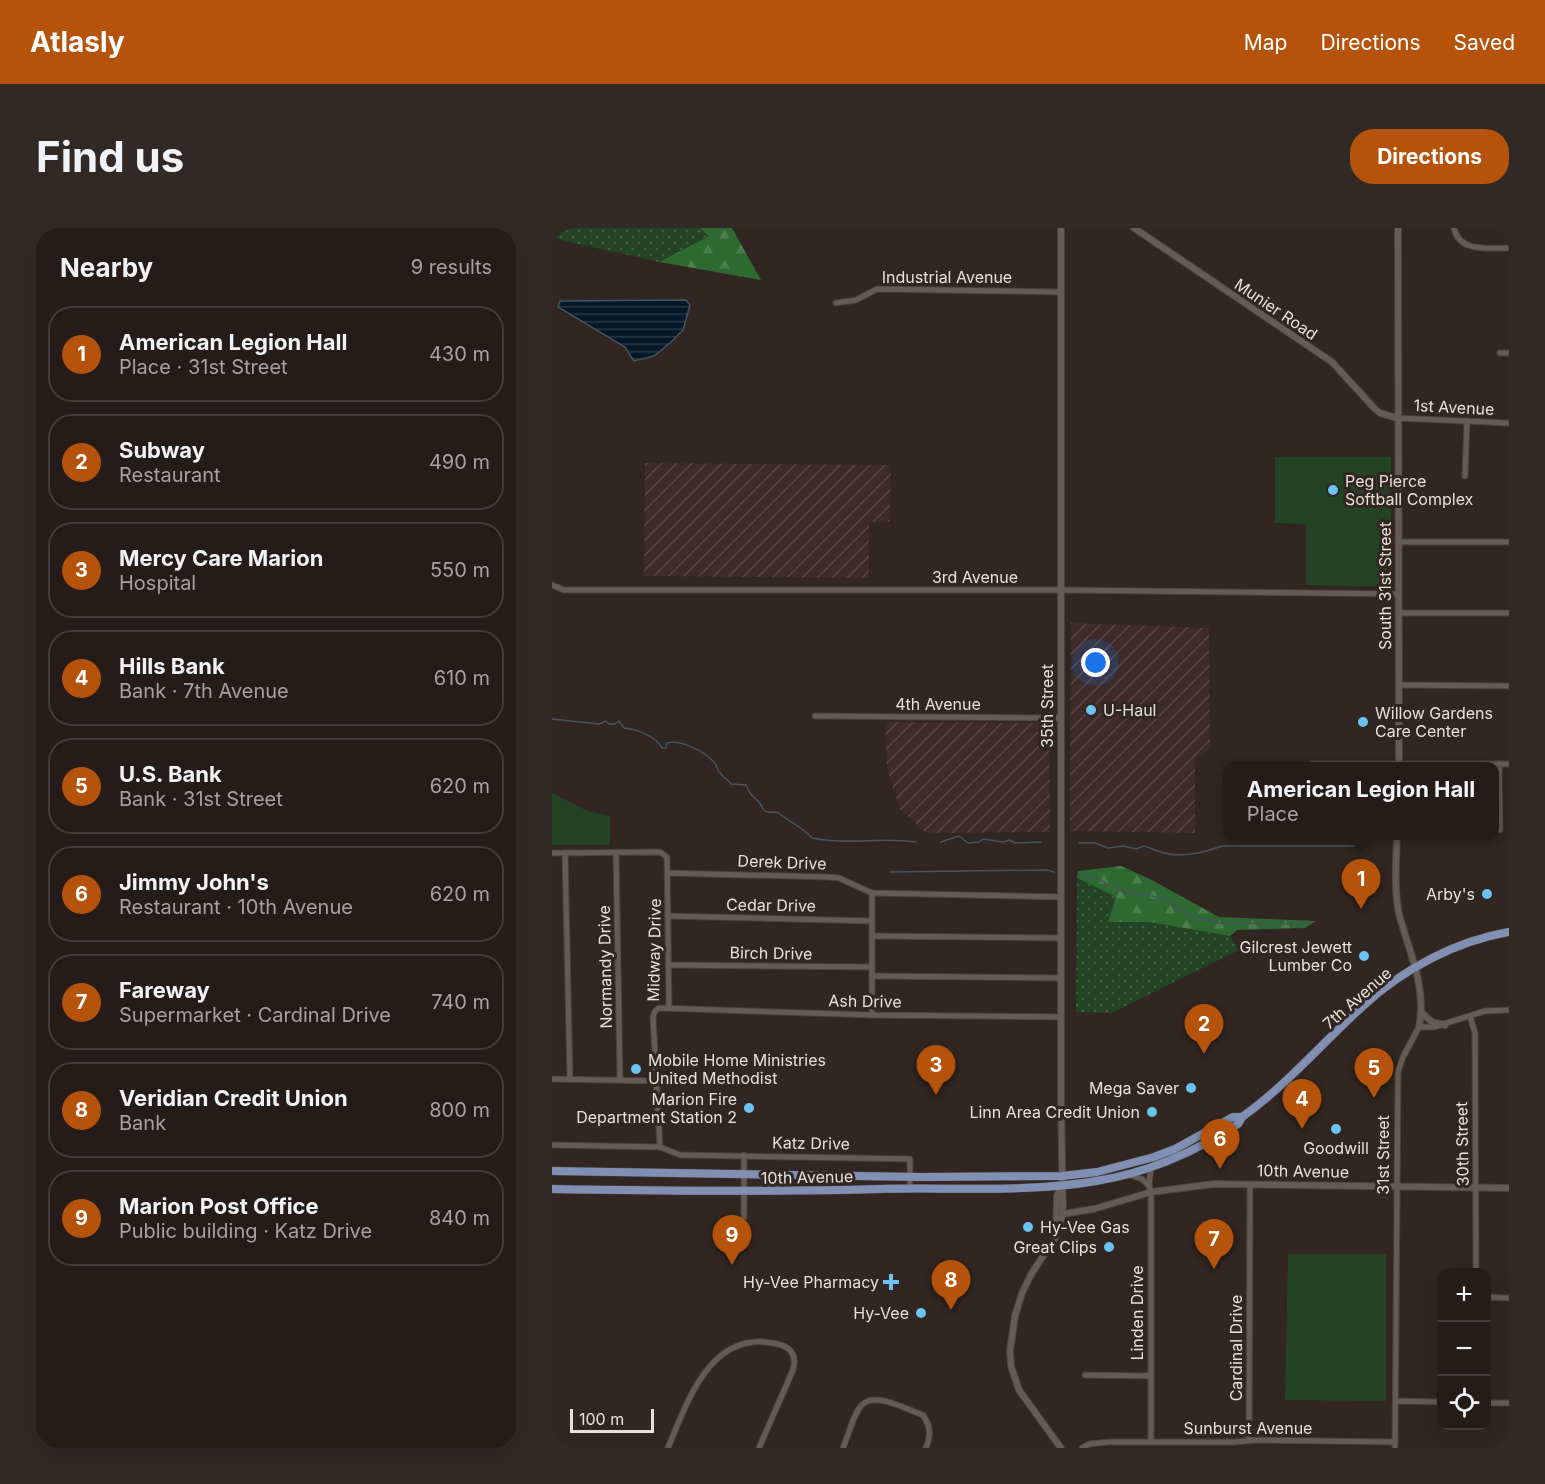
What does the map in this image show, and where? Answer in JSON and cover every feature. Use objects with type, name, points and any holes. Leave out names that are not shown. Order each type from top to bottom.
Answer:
[{"type":"main road","name":"7th Avenue","points":[[1063,1185],[1096,1181],[1151,1167],[1214,1140],[1238,1124],[1242,1118],[1285,1083],[1364,1005],[1391,984],[1457,947],[1509,932]]},
{"type":"main road","name":"7th Avenue","points":[[1062,1176],[1097,1172],[1154,1157],[1175,1149],[1233,1117],[1242,1118]]},
{"type":"main road","name":"10th Avenue","points":[[552,1171],[910,1177],[1062,1176]]},
{"type":"main road","name":"10th Avenue","points":[[552,1189],[744,1191],[1063,1185]]},
{"type":"street","name":"35th Street","points":[[1061,228],[1063,1214],[1055,1238],[1022,1293],[1015,1316],[1010,1351],[1011,1365],[1019,1390],[1061,1448]]},
{"type":"street","name":"Munier Road","points":[[1134,228],[1332,363],[1375,409],[1380,413],[1397,418]]},
{"type":"street","name":"South 31st Street","points":[[1398,228],[1399,762]]},
{"type":"street","points":[[1454,228],[1461,240],[1470,247],[1509,249]]},
{"type":"street","name":"Industrial Avenue","points":[[836,303],[856,300],[877,289],[1060,292]]},
{"type":"street","points":[[1500,353],[1509,353]]},
{"type":"street","name":"1st Avenue","points":[[1397,418],[1509,423]]},
{"type":"street","points":[[1465,476],[1467,422]]},
{"type":"street","points":[[1398,542],[1509,543]]},
{"type":"street","name":"3rd Avenue","points":[[552,585],[564,590],[1061,590],[1399,594]]},
{"type":"street","points":[[1399,613],[1509,613]]},
{"type":"street","points":[[1399,686],[1509,686]]},
{"type":"street","name":"4th Avenue","points":[[815,716],[1061,718]]},
{"type":"street","points":[[1500,830],[1499,764],[1509,764]]},
{"type":"street","name":"31st Street","points":[[1395,1445],[1397,1082],[1403,1057],[1419,1027],[1422,1013],[1420,983],[1399,911],[1397,840]]},
{"type":"street","points":[[552,853],[660,852],[668,857],[668,873]]},
{"type":"street","points":[[565,853],[570,1079]]},
{"type":"street","name":"Normandy Drive","points":[[616,853],[620,1080]]},
{"type":"street","name":"Derek Drive","points":[[668,873],[839,878],[872,893],[1061,897]]},
{"type":"street","name":"Midway Drive","points":[[660,1147],[653,1017],[659,1008],[669,1008],[668,873]]},
{"type":"street","points":[[872,893],[872,1015]]},
{"type":"street","name":"Cedar Drive","points":[[669,916],[872,921]]},
{"type":"street","points":[[872,936],[1061,938]]},
{"type":"street","name":"Birch Drive","points":[[669,965],[872,967]]},
{"type":"street","points":[[872,976],[1061,978]]},
{"type":"street","name":"Ash Drive","points":[[669,1008],[872,1015],[1061,1017]]},
{"type":"street","points":[[1419,1027],[1444,1025],[1485,1011],[1509,1010]]},
{"type":"street","points":[[1422,1013],[1432,1022],[1444,1025]]},
{"type":"street","name":"30th Street","points":[[1470,1016],[1475,1033],[1476,1268]]},
{"type":"street","points":[[552,1079],[656,1082]]},
{"type":"street","points":[[552,1145],[660,1147],[680,1155],[744,1155],[744,1217]]},
{"type":"street","name":"Katz Drive","points":[[744,1155],[910,1159],[910,1177]]},
{"type":"street","name":"Linden Drive","points":[[1151,1167],[1151,1442]]},
{"type":"street","points":[[1127,1174],[1142,1179],[1150,1189]]},
{"type":"street","points":[[910,1177],[910,1188]]},
{"type":"street","name":"10th Avenue","points":[[1063,1214],[1094,1209],[1150,1189],[1214,1184],[1509,1188]]},
{"type":"street","name":"Cardinal Drive","points":[[1250,1184],[1250,1440]]},
{"type":"street","name":"35th Street","points":[[1055,1238],[1057,1196],[1063,1185]]},
{"type":"street","points":[[1491,1297],[1509,1298]]},
{"type":"street","points":[[668,1448],[703,1372],[732,1349],[761,1342],[785,1346],[792,1353],[795,1361],[794,1370],[759,1448]]},
{"type":"street","points":[[1084,1375],[1151,1376]]},
{"type":"street","points":[[843,1448],[858,1410],[864,1402],[873,1400],[883,1400],[923,1415],[930,1438],[926,1448]]},
{"type":"street","points":[[1396,1401],[1437,1402]]},
{"type":"street","points":[[1491,1403],[1509,1403]]},
{"type":"street","name":"Sunburst Avenue","points":[[1082,1448],[1089,1444],[1102,1443],[1250,1440],[1395,1445]]},
{"type":"street","points":[[1095,1448],[1102,1443]]},
{"type":"shaded area","points":[[645,463],[891,465],[890,522],[869,522],[869,578],[644,576]]},
{"type":"shaded area","points":[[1071,623],[1209,628],[1210,749],[1195,758],[1195,833],[1070,831]]},
{"type":"shaded area","points":[[885,722],[1049,723],[1050,832],[926,833],[900,809],[887,769]]},
{"type":"green space","points":[[552,228],[700,228],[710,235],[659,262],[552,238]]},
{"type":"green space","points":[[700,228],[732,228],[761,280],[659,262],[709,236]]},
{"type":"green space","name":"Peg Pierce Softball Complex","points":[[1275,457],[1391,457],[1391,587],[1306,585],[1306,524],[1275,523]]},
{"type":"green space","points":[[552,793],[587,811],[610,816],[610,845],[552,845]]},
{"type":"green space","points":[[1121,866],[1150,879],[1219,917],[1316,921],[1305,928],[1237,930],[1230,936],[1149,922],[1108,922],[1116,897],[1077,878],[1078,871]]},
{"type":"green space","points":[[1077,878],[1116,897],[1108,922],[1149,922],[1230,936],[1239,950],[1112,1013],[1076,1012]]},
{"type":"green space","points":[[1288,1254],[1386,1254],[1386,1401],[1285,1400]]},
{"type":"water","points":[[686,300],[690,305],[683,330],[654,356],[634,361],[625,347],[558,307],[560,301]]},
{"type":"waterway","points":[[552,719],[599,724],[606,721],[609,724],[615,724],[619,721],[624,728],[651,737],[662,748],[666,748],[667,743],[673,742],[692,747],[714,762],[720,773],[731,784],[746,785],[765,811],[777,812],[812,838],[838,841],[916,842]]},
{"type":"waterway","points":[[941,842],[959,836],[968,843],[979,842],[983,839],[1003,842],[1010,840],[1015,843],[1041,842]]},
{"type":"waterway","points":[[1079,843],[1095,843],[1108,848],[1124,846],[1136,849],[1144,846],[1174,855],[1199,853],[1222,846],[1356,846]]},
{"type":"waterway","points":[[890,872],[1047,870],[1054,872]]},
{"type":"waterway","points":[[1077,876],[1097,879],[1127,893],[1163,899],[1175,904],[1176,910],[1220,923],[1290,924],[1307,921]]},
{"type":"place","name":"Peg Pierce Softball Complex","points":[[1333,490]]},
{"type":"place","name":"U-Haul","points":[[1091,710]]},
{"type":"place","name":"Willow Gardens Care Center","points":[[1363,722]]},
{"type":"place","name":"Arby's","points":[[1487,894]]},
{"type":"place","name":"American Legion Hall","points":[[1361,909]]},
{"type":"place","name":"Gilcrest Jewett Lumber Co","points":[[1364,956]]},
{"type":"place","name":"Subway","points":[[1204,1054]]},
{"type":"place","name":"Mobile Home Ministries United Methodist","points":[[636,1069]]},
{"type":"place","name":"Mega Saver","points":[[1191,1088]]},
{"type":"place","name":"Mercy Care Marion","points":[[936,1095]]},
{"type":"place","name":"U.S. Bank","points":[[1374,1098]]},
{"type":"place","name":"Marion Fire Department Station 2","points":[[749,1108]]},
{"type":"place","name":"Linn Area Credit Union","points":[[1152,1112]]},
{"type":"place","name":"Hills Bank","points":[[1302,1129]]},
{"type":"place","name":"Goodwill","points":[[1336,1129]]},
{"type":"place","name":"Jimmy John's","points":[[1220,1169]]},
{"type":"place","name":"Hy-Vee Gas","points":[[1028,1227]]},
{"type":"place","name":"Great Clips","points":[[1109,1247]]},
{"type":"place","name":"Marion Post Office","points":[[732,1265]]},
{"type":"place","name":"Fareway","points":[[1214,1269]]},
{"type":"place","name":"Hy-Vee Pharmacy","points":[[891,1282]]},
{"type":"place","name":"Veridian Credit Union","points":[[951,1310]]},
{"type":"place","name":"Hy-Vee","points":[[921,1313]]}]
